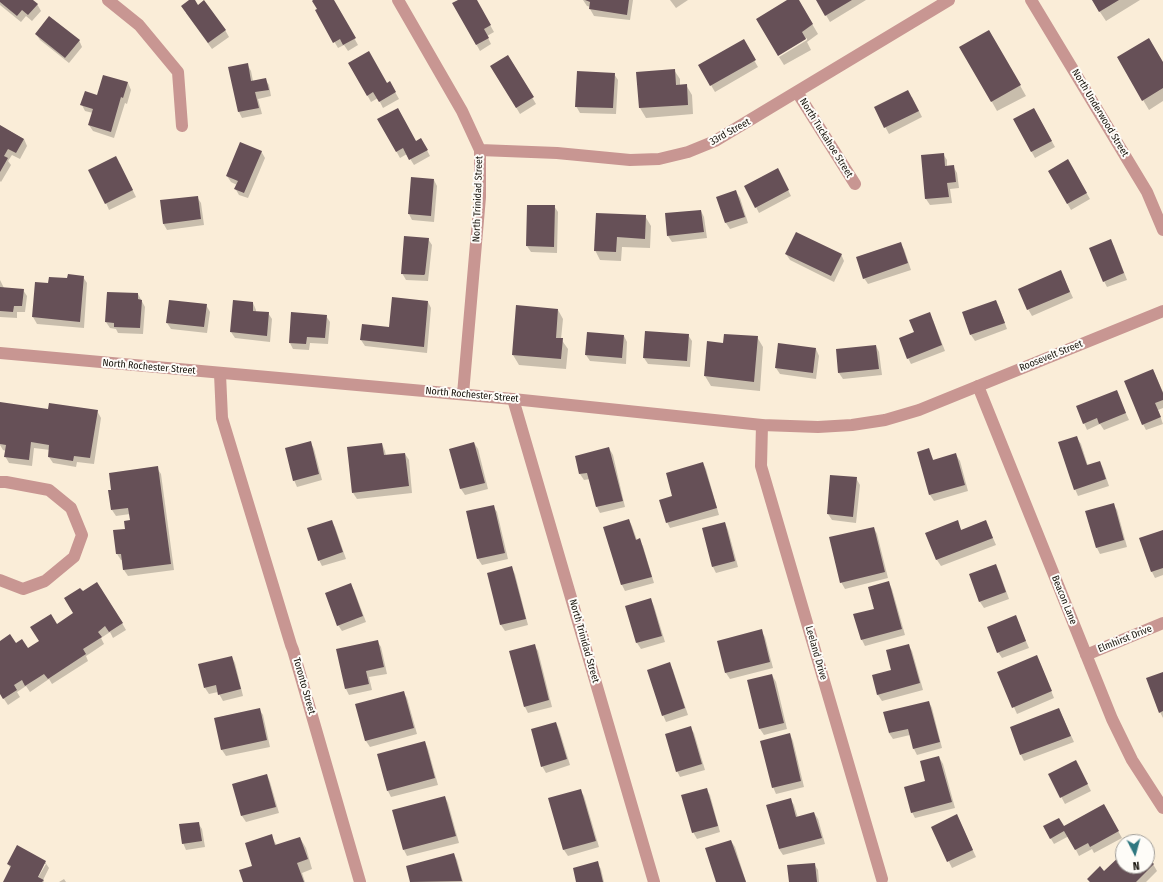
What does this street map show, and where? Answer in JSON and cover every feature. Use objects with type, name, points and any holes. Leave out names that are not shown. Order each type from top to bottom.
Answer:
[{"type":"street","points":[[108,0],[139,25],[178,72],[182,126]]},
{"type":"street","name":"North Trinidad Street","points":[[398,0],[462,111],[480,150],[480,197],[463,394]]},
{"type":"street","name":"33rd Street","points":[[480,150],[630,160],[659,159],[688,152],[716,142],[950,0]]},
{"type":"street","name":"North Underwood Street","points":[[1031,0],[1147,192],[1163,230]]},
{"type":"street","name":"North Tuckahoe Street","points":[[797,92],[855,184]]},
{"type":"street","name":"Roosevelt Street","points":[[940,402],[1163,311]]},
{"type":"street","name":"North Rochester Street","points":[[0,353],[220,374],[463,394],[762,425],[818,427],[852,425],[885,420],[940,402]]},
{"type":"street","name":"Toronto Street","points":[[220,374],[222,418],[291,645],[294,650],[360,882]]},
{"type":"street","name":"Beacon Lane","points":[[978,386],[1112,719],[1132,760],[1163,808]]},
{"type":"street","name":"North Trinidad Street","points":[[513,399],[654,882]]},
{"type":"street","name":"Leeland Drive","points":[[762,425],[761,466],[882,880]]},
{"type":"street","points":[[0,482],[49,490],[71,508],[82,535],[74,557],[45,581],[23,589],[0,580]]},
{"type":"street","name":"Elmhirst Drive","points":[[1086,655],[1163,623]]},
{"type":"building","points":[[0,0],[33,0],[38,4],[28,15],[22,10],[17,16],[0,2]]},
{"type":"building","points":[[189,0],[195,0],[198,5],[204,0],[226,30],[208,43],[181,6]]},
{"type":"building","points":[[334,0],[356,38],[343,45],[340,39],[333,43],[315,10],[317,9],[312,1]]},
{"type":"building","points":[[458,0],[477,0],[491,25],[484,29],[489,38],[476,45],[452,3]]},
{"type":"building","points":[[585,0],[629,0],[627,15],[589,9],[590,2]]},
{"type":"building","points":[[787,0],[799,0],[813,24],[802,32],[806,39],[778,56],[756,19]]},
{"type":"building","points":[[816,0],[852,0],[825,16]]},
{"type":"building","points":[[1092,0],[1119,0],[1099,12]]},
{"type":"building","points":[[49,16],[80,40],[65,58],[35,34]]},
{"type":"building","points":[[989,30],[1021,85],[991,102],[959,47]]},
{"type":"building","points":[[1149,38],[1163,62],[1163,88],[1142,101],[1117,57]]},
{"type":"building","points":[[744,39],[756,60],[710,86],[698,65]]},
{"type":"building","points":[[369,51],[387,83],[390,81],[396,92],[379,102],[373,92],[367,96],[348,63]]},
{"type":"building","points":[[508,55],[534,97],[516,108],[490,66]]},
{"type":"building","points":[[248,63],[251,81],[266,78],[269,90],[255,92],[259,108],[238,112],[228,67]]},
{"type":"building","points":[[675,69],[676,85],[687,84],[688,105],[639,108],[636,72]]},
{"type":"building","points":[[577,71],[615,73],[613,108],[575,107]]},
{"type":"building","points":[[103,75],[128,82],[123,98],[121,97],[111,132],[88,125],[93,109],[80,105],[85,91],[97,95]]},
{"type":"building","points":[[908,90],[919,111],[884,128],[874,107]]},
{"type":"building","points":[[398,108],[416,141],[421,138],[428,150],[409,160],[403,148],[396,152],[377,119]]},
{"type":"building","points":[[1034,108],[1052,141],[1031,152],[1013,119]]},
{"type":"building","points":[[0,125],[24,139],[16,153],[8,149],[4,156],[8,158],[0,172]]},
{"type":"building","points":[[240,142],[262,151],[244,193],[234,189],[238,181],[226,176]]},
{"type":"building","points":[[944,153],[945,166],[954,165],[956,182],[947,183],[949,197],[925,199],[921,155]]},
{"type":"building","points":[[116,156],[133,190],[105,204],[88,170]]},
{"type":"building","points":[[1068,159],[1087,193],[1067,204],[1048,171]]},
{"type":"building","points":[[778,168],[789,190],[755,208],[744,186]]},
{"type":"building","points":[[411,177],[434,179],[431,216],[408,214]]},
{"type":"building","points":[[736,190],[745,217],[725,223],[716,197]]},
{"type":"building","points":[[198,196],[201,219],[163,224],[160,200]]},
{"type":"building","points":[[527,205],[555,205],[554,247],[526,246]]},
{"type":"building","points":[[701,210],[704,232],[667,236],[665,213]]},
{"type":"building","points":[[596,213],[646,215],[645,239],[617,237],[616,252],[594,251]]},
{"type":"building","points":[[796,232],[842,254],[831,276],[785,254]]},
{"type":"building","points":[[404,236],[429,238],[424,275],[401,274]]},
{"type":"building","points":[[1111,239],[1124,273],[1103,282],[1089,248]]},
{"type":"building","points":[[901,242],[908,263],[863,279],[856,257]]},
{"type":"building","points":[[1061,270],[1070,292],[1027,310],[1018,289]]},
{"type":"building","points":[[68,274],[84,276],[80,322],[32,317],[35,282],[48,283],[49,277],[67,278]]},
{"type":"building","points":[[0,287],[24,289],[22,306],[14,306],[13,312],[0,311]]},
{"type":"building","points":[[107,292],[138,293],[138,299],[142,300],[140,328],[114,327],[114,323],[105,322]]},
{"type":"building","points":[[392,297],[428,301],[424,347],[360,340],[362,324],[389,327]]},
{"type":"building","points":[[169,300],[207,304],[204,327],[166,323]]},
{"type":"building","points":[[233,300],[253,302],[253,311],[269,312],[267,336],[230,332]]},
{"type":"building","points":[[996,300],[1005,323],[970,335],[962,312]]},
{"type":"building","points":[[516,305],[558,309],[556,338],[563,338],[561,359],[512,355]]},
{"type":"building","points":[[291,312],[327,315],[325,338],[307,337],[306,344],[289,343]]},
{"type":"building","points":[[930,312],[942,345],[907,359],[899,338],[914,332],[909,320]]},
{"type":"building","points":[[645,331],[689,334],[687,361],[643,358]]},
{"type":"building","points":[[587,332],[624,335],[622,358],[585,355]]},
{"type":"building","points":[[724,334],[758,336],[754,382],[704,376],[707,341],[723,343]]},
{"type":"building","points":[[778,343],[816,348],[813,373],[775,368]]},
{"type":"building","points":[[876,345],[879,369],[838,373],[836,349]]},
{"type":"building","points":[[1153,369],[1163,393],[1163,400],[1155,403],[1161,417],[1142,425],[1124,381]]},
{"type":"building","points":[[1117,390],[1126,413],[1099,424],[1097,418],[1083,424],[1076,406]]},
{"type":"building","points":[[0,402],[48,409],[49,403],[98,410],[90,458],[74,456],[73,461],[48,457],[49,445],[31,442],[29,460],[4,457],[6,445],[0,444]]},
{"type":"building","points":[[1077,436],[1087,465],[1100,461],[1106,479],[1074,490],[1058,442]]},
{"type":"building","points":[[311,441],[319,474],[293,481],[285,448]]},
{"type":"building","points":[[474,442],[485,483],[460,489],[449,449]]},
{"type":"building","points":[[382,443],[384,455],[405,453],[409,486],[352,493],[347,447]]},
{"type":"building","points":[[609,447],[623,501],[596,507],[587,473],[579,474],[575,456]]},
{"type":"building","points":[[929,448],[933,460],[956,453],[965,485],[929,495],[917,452]]},
{"type":"building","points":[[703,462],[717,508],[666,523],[659,500],[672,496],[666,473]]},
{"type":"building","points":[[158,466],[171,564],[123,570],[121,554],[116,554],[113,530],[125,529],[124,521],[130,520],[128,508],[111,510],[108,490],[111,490],[109,473]]},
{"type":"building","points":[[830,475],[857,477],[853,517],[827,514]]},
{"type":"building","points":[[1114,503],[1124,540],[1096,548],[1085,511]]},
{"type":"building","points":[[494,505],[505,553],[477,559],[466,511]]},
{"type":"building","points":[[629,519],[636,540],[640,538],[652,577],[621,585],[603,527]]},
{"type":"building","points":[[332,520],[343,552],[318,561],[307,528]]},
{"type":"building","points":[[958,520],[961,530],[986,520],[993,538],[936,560],[925,533]]},
{"type":"building","points":[[725,522],[735,561],[712,567],[702,528]]},
{"type":"building","points":[[874,527],[885,572],[840,583],[829,537]]},
{"type":"building","points":[[1163,530],[1163,568],[1151,572],[1139,538]]},
{"type":"building","points":[[996,564],[1006,592],[979,602],[969,574]]},
{"type":"building","points":[[512,566],[526,619],[500,625],[487,573]]},
{"type":"building","points":[[889,581],[902,629],[861,640],[853,614],[874,609],[868,587]]},
{"type":"building","points":[[97,582],[123,623],[109,632],[105,626],[98,632],[102,637],[83,649],[86,654],[48,679],[44,674],[25,686],[22,680],[14,685],[17,690],[3,699],[0,694],[0,641],[10,634],[16,643],[22,639],[28,648],[39,641],[30,627],[51,614],[57,624],[73,613],[64,598],[80,588],[83,591]]},
{"type":"building","points":[[351,583],[363,616],[337,626],[325,593]]},
{"type":"building","points":[[651,598],[662,636],[636,643],[625,606]]},
{"type":"building","points":[[1016,615],[1026,641],[997,653],[987,627]]},
{"type":"building","points":[[762,629],[770,662],[725,673],[717,641]]},
{"type":"building","points":[[378,640],[384,667],[366,671],[369,684],[345,689],[336,649]]},
{"type":"building","points":[[535,644],[549,700],[524,707],[509,651]]},
{"type":"building","points":[[909,644],[920,683],[877,695],[872,675],[891,670],[886,650]]},
{"type":"building","points":[[1037,655],[1052,691],[1012,708],[997,672]]},
{"type":"building","points":[[232,656],[241,689],[218,695],[216,685],[204,688],[198,664]]},
{"type":"building","points":[[670,662],[685,708],[662,716],[647,670]]},
{"type":"building","points":[[1163,672],[1163,711],[1159,713],[1146,678]]},
{"type":"building","points":[[772,674],[784,723],[759,729],[747,680]]},
{"type":"building","points":[[404,691],[414,728],[365,741],[355,704]]},
{"type":"building","points":[[929,701],[940,742],[913,749],[908,729],[889,733],[883,712]]},
{"type":"building","points":[[260,708],[267,740],[221,750],[214,718]]},
{"type":"building","points":[[1059,708],[1071,736],[1020,755],[1010,727]]},
{"type":"building","points":[[556,722],[567,759],[541,767],[531,729]]},
{"type":"building","points":[[691,726],[702,764],[676,772],[665,734]]},
{"type":"building","points":[[790,733],[801,781],[772,788],[760,741]]},
{"type":"building","points":[[425,741],[435,778],[387,791],[377,754]]},
{"type":"building","points":[[939,756],[952,802],[911,813],[904,787],[925,781],[920,761]]},
{"type":"building","points":[[1076,760],[1088,784],[1060,798],[1048,774]]},
{"type":"building","points":[[267,774],[276,807],[241,816],[232,784]]},
{"type":"building","points":[[707,788],[718,826],[692,833],[681,795]]},
{"type":"building","points":[[581,789],[596,841],[563,850],[548,798]]},
{"type":"building","points":[[445,796],[456,836],[403,850],[392,810]]},
{"type":"building","points":[[791,798],[796,817],[814,812],[822,838],[779,849],[766,805]]},
{"type":"building","points":[[1104,804],[1119,831],[1090,847],[1088,843],[1075,850],[1064,831],[1050,839],[1043,826],[1059,818],[1064,826]]},
{"type":"building","points":[[957,814],[973,850],[947,862],[931,827]]},
{"type":"building","points":[[199,822],[202,841],[182,844],[179,824]]},
{"type":"building","points":[[272,834],[275,845],[300,837],[308,859],[297,863],[304,882],[243,882],[239,870],[252,866],[245,843]]},
{"type":"building","points":[[731,840],[746,882],[716,882],[705,848]]},
{"type":"building","points":[[17,845],[46,861],[38,877],[44,880],[42,882],[3,882],[11,866],[7,864]]},
{"type":"building","points":[[454,853],[462,881],[410,882],[406,866]]},
{"type":"building","points":[[598,861],[603,882],[576,882],[573,868]]},
{"type":"building","points":[[1115,861],[1115,874],[1144,874],[1136,882],[1090,882],[1087,879],[1100,866],[1104,871]]},
{"type":"building","points":[[815,863],[817,882],[789,882],[787,865]]}]
